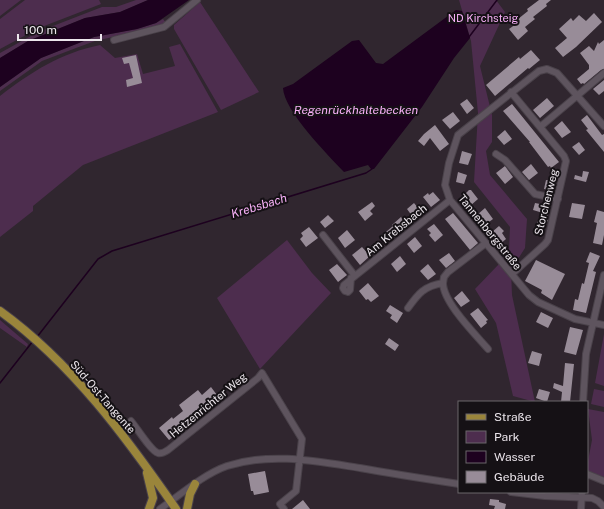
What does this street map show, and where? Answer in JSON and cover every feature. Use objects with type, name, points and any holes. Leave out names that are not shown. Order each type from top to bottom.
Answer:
[{"type":"main road","name":"Süd-Ost-Tangente","points":[[0,311],[24,329],[49,352],[97,403],[146,466],[176,509]]},
{"type":"main road","points":[[146,466],[153,498],[149,509]]},
{"type":"main road","points":[[187,509],[190,494],[195,484]]},
{"type":"street","points":[[114,40],[164,28],[197,0]]},
{"type":"street","name":"Tannenbergstraße","points":[[604,126],[557,73],[547,69],[536,72],[458,135],[449,163],[445,185],[450,200],[529,295],[538,302],[575,319],[604,325]]},
{"type":"street","points":[[540,127],[604,73]]},
{"type":"street","name":"Storchenweg","points":[[512,92],[564,156],[566,161],[548,240],[512,274]]},
{"type":"street","points":[[496,154],[505,160],[535,194],[558,199]]},
{"type":"street","name":"Am Krebsbach","points":[[323,235],[353,277],[450,200]]},
{"type":"street","points":[[486,243],[448,272],[442,283],[443,290],[448,300],[488,349]]},
{"type":"street","points":[[583,401],[586,354],[604,275]]},
{"type":"street","points":[[408,308],[422,291],[434,284],[442,283]]},
{"type":"street","name":"Hetzenrichter Weg","points":[[131,421],[153,449],[157,453],[161,453],[168,450],[258,378],[262,373],[302,439],[300,459]]},
{"type":"street","points":[[160,509],[195,484],[226,466],[267,458],[300,459],[458,484]]},
{"type":"street","points":[[284,509],[280,504],[296,491],[300,459]]},
{"type":"street","points":[[588,474],[604,481]]},
{"type":"street","points":[[520,493],[546,496],[582,494],[598,501],[604,507]]},
{"type":"street","points":[[581,509],[582,494]]},
{"type":"green space","points":[[0,0],[21,0],[0,16]]},
{"type":"green space","points":[[25,0],[99,0],[101,4],[39,28],[0,49],[0,19]]},
{"type":"green space","points":[[136,0],[148,0],[120,12],[85,18],[28,41],[0,58],[0,53],[40,31],[102,7],[116,7]]},
{"type":"green space","name":"ND Kirchsteig","points":[[459,0],[496,0],[505,12],[480,66],[492,115],[492,142],[486,151],[490,175],[527,219],[525,248],[511,270],[512,295],[535,401],[513,396],[496,323],[475,289],[499,264],[509,249],[510,227],[474,182],[478,113],[471,41]]},
{"type":"green space","points":[[200,2],[259,92],[221,110],[174,29],[174,25]]},
{"type":"green space","points":[[163,19],[166,23],[157,27],[95,41],[42,61],[0,91],[0,87],[41,58],[94,37],[137,29],[156,23]]},
{"type":"green space","points":[[180,44],[218,112],[83,165],[33,206],[33,211],[0,237],[0,96],[35,71],[72,53],[100,45],[115,58],[137,54],[143,74],[175,66],[169,47]]},
{"type":"green space","points":[[287,240],[312,273],[331,293],[260,369],[217,298]]},
{"type":"green space","points":[[0,320],[28,344],[27,347],[0,328]]},
{"type":"green space","points":[[604,334],[604,386],[595,383]]},
{"type":"green space","points":[[594,389],[604,391],[604,407],[591,404]]},
{"type":"green space","points":[[588,409],[604,412],[604,477],[588,472],[588,461],[592,440]]},
{"type":"water","points":[[148,0],[189,0],[156,23],[137,29],[94,37],[41,58],[0,87],[0,58],[28,41],[85,18],[120,12]]},
{"type":"water","name":"Regenrückhaltebecken","points":[[456,10],[462,11],[470,38],[454,58],[422,107],[374,169],[371,169],[368,165],[344,172],[318,144],[299,120],[285,98],[283,88],[293,84],[352,41],[359,40],[376,63],[383,64]]},
{"type":"building","points":[[539,0],[551,0],[546,4],[547,6],[533,17],[535,19],[525,27],[528,31],[518,40],[509,29],[520,21],[518,19],[528,11],[527,9]]},
{"type":"building","points":[[594,13],[602,22],[576,47],[563,57],[555,48],[567,38],[559,29],[571,18],[573,21],[579,15],[586,21]]},
{"type":"building","points":[[604,40],[604,69],[584,84],[581,84],[577,79],[589,69],[589,65],[580,53],[589,46],[594,51],[598,42],[599,44]]},
{"type":"building","points":[[531,50],[540,60],[529,69],[528,68],[495,96],[486,85],[519,57],[520,59]]},
{"type":"building","points":[[136,55],[142,83],[127,87],[126,80],[133,78],[129,63],[124,64],[122,58]]},
{"type":"building","points":[[604,80],[604,91],[599,95],[593,89]]},
{"type":"building","points":[[547,98],[554,106],[540,118],[533,110]]},
{"type":"building","points":[[467,99],[474,108],[467,114],[460,104]]},
{"type":"building","points":[[512,104],[559,162],[551,168],[550,166],[548,167],[530,142],[503,111]]},
{"type":"building","points":[[453,112],[460,121],[450,129],[442,120]]},
{"type":"building","points":[[587,115],[602,135],[604,134],[604,152],[586,130],[588,129],[581,120]]},
{"type":"building","points":[[562,121],[571,132],[562,138],[554,128]]},
{"type":"building","points":[[435,125],[449,144],[440,151],[430,138],[424,146],[418,141]]},
{"type":"building","points":[[505,130],[512,139],[504,145],[497,137]]},
{"type":"building","points":[[579,142],[585,150],[579,155],[572,147]]},
{"type":"building","points":[[462,151],[472,154],[468,165],[459,163]]},
{"type":"building","points":[[531,164],[538,173],[529,180],[522,172]]},
{"type":"building","points":[[505,166],[513,177],[505,184],[496,173]]},
{"type":"building","points":[[583,171],[589,172],[586,182],[574,179],[575,175],[582,177]]},
{"type":"building","points":[[458,172],[467,175],[464,184],[456,182]]},
{"type":"building","points":[[546,180],[555,182],[553,191],[544,189]]},
{"type":"building","points":[[469,190],[471,190],[478,199],[470,206],[462,197]]},
{"type":"building","points":[[433,192],[440,200],[431,207],[423,197],[428,193],[429,195]]},
{"type":"building","points":[[372,202],[375,206],[370,211],[373,214],[365,221],[358,212]]},
{"type":"building","points":[[550,202],[548,220],[542,231],[535,226],[543,213],[533,210],[535,203],[545,205],[544,207],[547,207]]},
{"type":"building","points":[[414,203],[423,214],[415,220],[407,209]]},
{"type":"building","points":[[572,203],[585,205],[582,219],[569,217]]},
{"type":"building","points":[[485,208],[493,219],[485,225],[477,215]]},
{"type":"building","points":[[597,210],[604,212],[604,235],[602,245],[593,243],[597,223],[594,222]]},
{"type":"building","points":[[453,213],[478,243],[470,250],[445,219]]},
{"type":"building","points":[[328,215],[334,221],[325,228],[320,222]]},
{"type":"building","points":[[401,217],[408,226],[386,244],[380,237]]},
{"type":"building","points":[[434,224],[443,235],[435,242],[429,235],[431,233],[427,229]]},
{"type":"building","points":[[499,226],[504,231],[502,233],[506,239],[499,245],[494,239],[497,237],[492,232]]},
{"type":"building","points":[[309,227],[318,238],[306,247],[300,239],[303,236],[301,233]]},
{"type":"building","points":[[347,230],[355,240],[345,248],[338,238]]},
{"type":"building","points":[[415,237],[422,246],[414,253],[407,244]]},
{"type":"building","points":[[362,247],[370,256],[360,265],[352,255]]},
{"type":"building","points":[[590,252],[600,256],[593,271],[596,272],[586,313],[573,310],[575,299],[578,300],[582,283],[584,284],[589,263],[586,262]]},
{"type":"building","points":[[449,253],[455,261],[446,268],[439,260]]},
{"type":"building","points":[[400,256],[406,264],[397,272],[391,264]]},
{"type":"building","points":[[536,260],[565,274],[552,300],[541,293],[542,290],[525,281]]},
{"type":"building","points":[[337,264],[347,275],[338,282],[329,270]]},
{"type":"building","points":[[428,264],[436,274],[428,280],[420,271]]},
{"type":"building","points":[[368,283],[379,296],[371,302],[368,299],[366,300],[359,291]]},
{"type":"building","points":[[462,291],[470,301],[461,307],[454,298]]},
{"type":"building","points":[[390,305],[403,313],[397,323],[390,318],[392,315],[386,311]]},
{"type":"building","points":[[478,308],[488,320],[486,321],[487,323],[481,328],[470,314]]},
{"type":"building","points":[[541,312],[553,318],[548,328],[536,322]]},
{"type":"building","points":[[570,327],[583,330],[576,355],[564,352]]},
{"type":"building","points":[[389,338],[399,345],[395,351],[385,344]]},
{"type":"building","points":[[532,351],[542,354],[539,366],[528,363]]},
{"type":"building","points":[[565,363],[574,364],[570,401],[561,401],[562,392],[553,388],[554,383],[563,386]]},
{"type":"building","points":[[211,387],[220,399],[169,440],[159,428],[172,417],[173,419],[183,411],[179,405],[198,390],[202,395]]},
{"type":"building","points":[[539,389],[550,392],[547,401],[536,398]]},
{"type":"building","points":[[265,471],[269,492],[254,495],[253,491],[251,491],[248,474]]},
{"type":"building","points":[[490,499],[499,500],[499,502],[506,504],[505,509],[494,509],[495,506],[489,505]]},
{"type":"building","points":[[303,500],[310,509],[292,509]]},
{"type":"waterway","name":"Krebsbach","points":[[469,37],[497,0]]},
{"type":"waterway","name":"Krebsbach","points":[[37,337],[98,259],[112,251],[366,173],[372,169]]},
{"type":"waterway","name":"Krebsbach","points":[[0,383],[33,341]]}]
